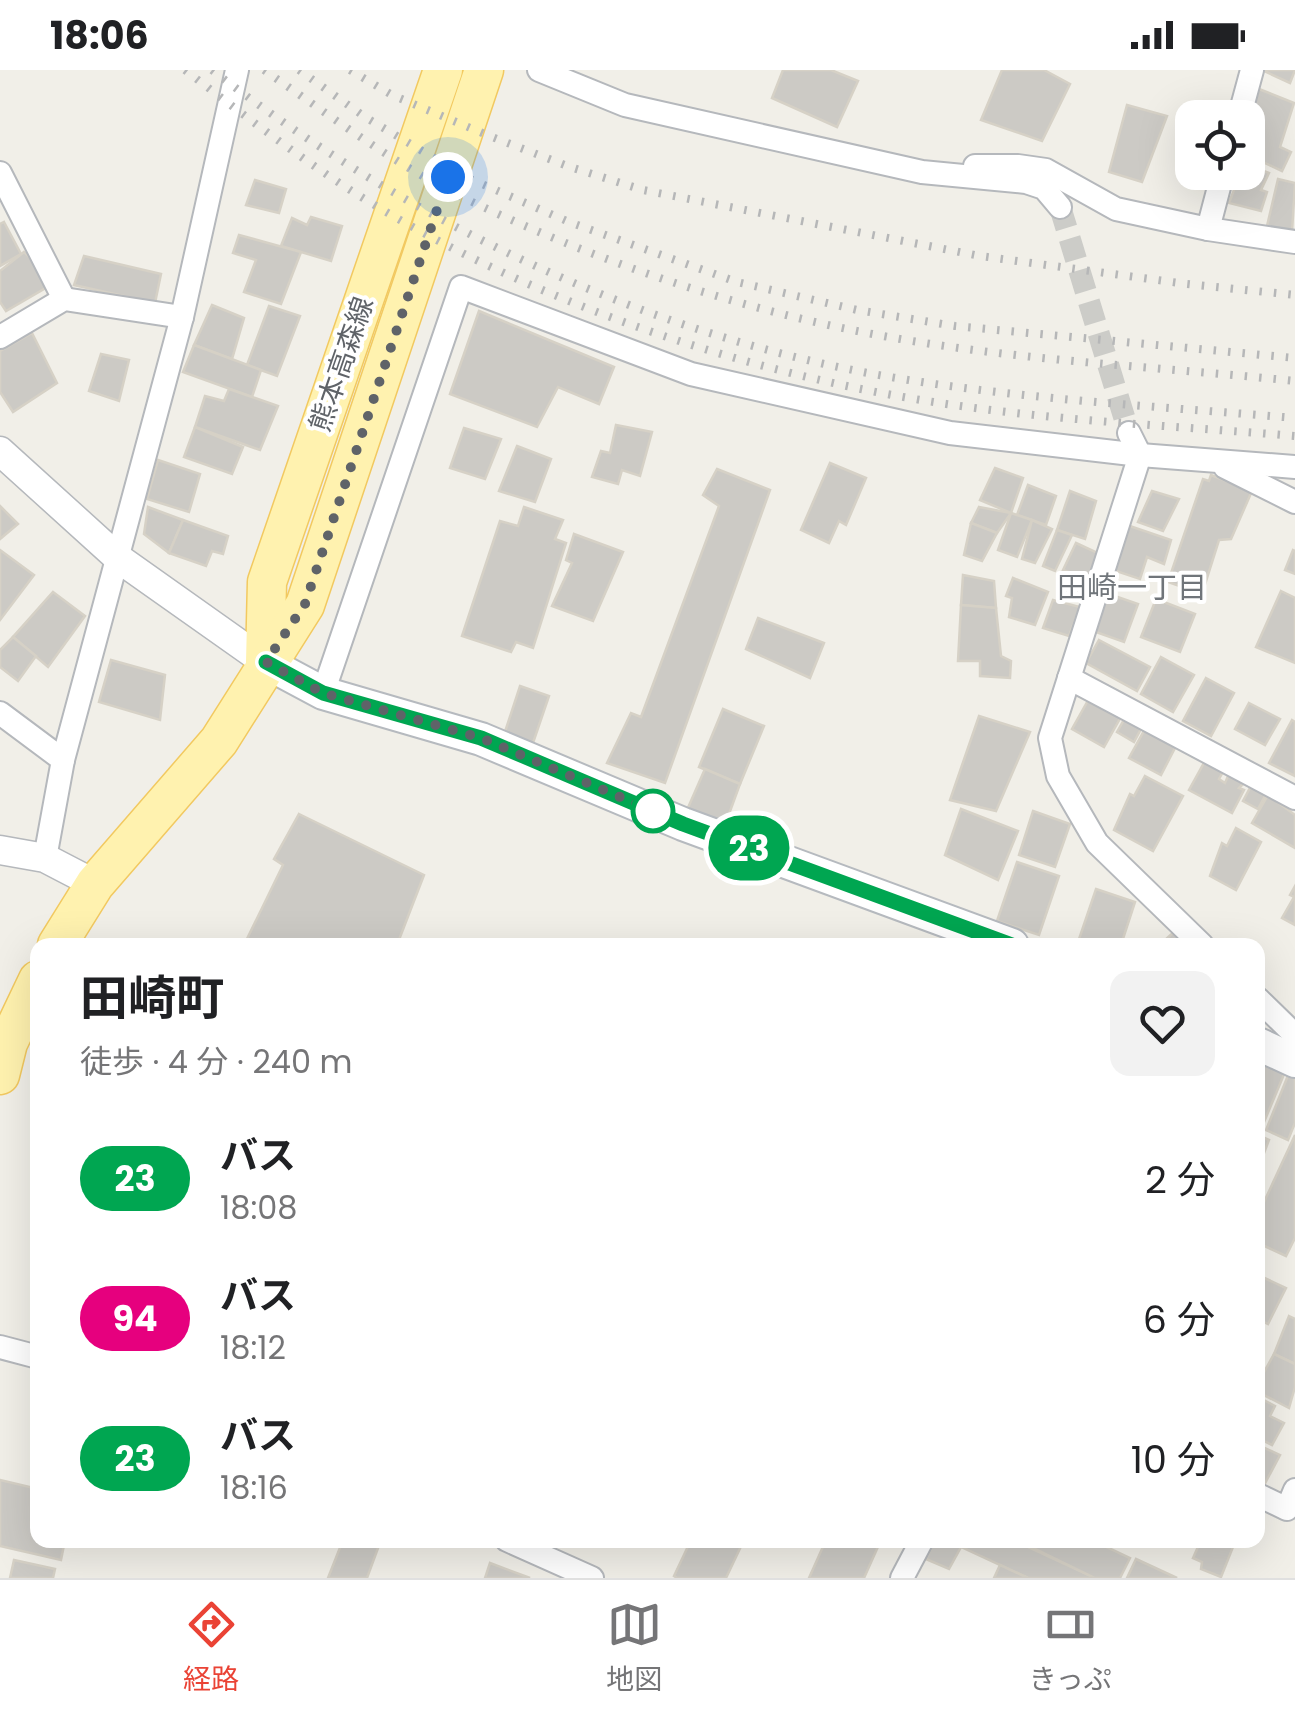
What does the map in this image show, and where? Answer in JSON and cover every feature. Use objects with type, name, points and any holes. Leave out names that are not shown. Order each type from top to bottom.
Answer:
[{"type":"main road","name":"熊本高森線","points":[[266,662],[267,582],[444,70]]},
{"type":"main road","name":"熊本高森線","points":[[61,938],[95,884],[218,741],[305,604],[484,70]]},
{"type":"main road","points":[[266,662],[323,693],[481,738],[683,824],[993,938]]},
{"type":"main road","points":[[0,1075],[8,1043],[30,1001]]},
{"type":"main road","points":[[1265,1047],[1295,1061]]},
{"type":"street","points":[[46,858],[62,760],[182,317],[237,70]]},
{"type":"street","points":[[539,70],[626,105],[922,172],[1026,182],[1044,188],[1060,207]]},
{"type":"street","points":[[1243,100],[1252,70]]},
{"type":"street","points":[[922,172],[954,166],[1046,170],[1116,209],[1295,242]]},
{"type":"street","points":[[0,174],[64,298]]},
{"type":"street","points":[[1208,229],[1219,190]]},
{"type":"street","points":[[323,693],[462,288],[691,374],[950,433],[1134,444],[1213,460],[1295,467]]},
{"type":"street","points":[[0,338],[64,298],[182,317]]},
{"type":"street","points":[[1134,444],[1050,738],[1058,776],[1098,843],[1195,938]]},
{"type":"street","points":[[0,451],[118,558],[266,662]]},
{"type":"street","points":[[1213,460],[1295,502]]},
{"type":"street","points":[[1069,678],[1295,798]]},
{"type":"street","points":[[0,713],[62,760]]},
{"type":"street","points":[[0,850],[46,858],[95,884]]},
{"type":"street","points":[[1265,1006],[1295,1035]]},
{"type":"street","points":[[0,1347],[30,1355]]},
{"type":"street","points":[[1265,1498],[1287,1509],[1295,1490]]},
{"type":"street","points":[[525,1548],[592,1578]]},
{"type":"street","points":[[902,1578],[918,1548]]},
{"type":"building","points":[[783,70],[831,70],[858,81],[837,127],[772,98]]},
{"type":"building","points":[[1002,70],[1044,70],[1070,84],[1042,141],[981,120]]},
{"type":"building","points":[[1264,70],[1295,70],[1290,83],[1264,71]]},
{"type":"building","points":[[1259,89],[1294,103],[1280,147],[1291,152],[1282,171],[1265,163],[1265,100],[1255,100]]},
{"type":"building","points":[[1127,105],[1167,116],[1142,182],[1109,172]]},
{"type":"building","points":[[1278,179],[1295,183],[1292,232],[1267,226]]},
{"type":"building","points":[[255,180],[286,189],[279,213],[246,205]]},
{"type":"building","points":[[1234,190],[1267,192],[1261,211],[1229,203]]},
{"type":"building","points":[[311,217],[342,226],[331,261],[281,246],[292,218],[307,225]]},
{"type":"building","points":[[4,222],[21,254],[0,266],[0,224]]},
{"type":"building","points":[[239,235],[301,252],[281,304],[244,292],[256,260],[233,253]]},
{"type":"building","points":[[24,252],[56,282],[6,311],[0,302],[0,271]]},
{"type":"building","points":[[84,256],[161,274],[155,303],[74,285]]},
{"type":"building","points":[[212,305],[244,318],[232,359],[194,345]]},
{"type":"building","points":[[269,306],[300,316],[277,376],[247,365]]},
{"type":"building","points":[[479,311],[614,367],[599,404],[558,387],[537,427],[450,394]]},
{"type":"building","points":[[32,333],[57,383],[13,412],[0,392],[0,351]]},
{"type":"building","points":[[194,345],[261,370],[252,397],[183,372]]},
{"type":"building","points":[[101,354],[129,360],[119,401],[89,391]]},
{"type":"building","points":[[229,389],[278,406],[260,450],[195,427],[205,396],[224,401]]},
{"type":"building","points":[[616,425],[652,432],[640,476],[622,470],[618,484],[592,477],[601,451],[610,453]]},
{"type":"building","points":[[195,427],[243,447],[232,474],[184,457]]},
{"type":"building","points":[[464,428],[501,439],[485,479],[450,468]]},
{"type":"building","points":[[517,446],[551,459],[535,502],[499,491]]},
{"type":"building","points":[[158,460],[200,474],[189,512],[147,499]]},
{"type":"building","points":[[830,463],[866,478],[846,525],[839,521],[829,543],[801,530]]},
{"type":"building","points":[[995,468],[1023,478],[1011,513],[980,500]]},
{"type":"building","points":[[717,469],[770,490],[665,783],[607,763],[631,713],[641,717],[719,506],[703,495]]},
{"type":"building","points":[[1211,475],[1252,491],[1231,539],[1219,540],[1202,594],[1168,582],[1203,479],[1209,481]]},
{"type":"building","points":[[1028,485],[1056,496],[1046,525],[1017,515]]},
{"type":"building","points":[[1070,491],[1096,501],[1085,539],[1057,530]]},
{"type":"building","points":[[1152,491],[1179,499],[1163,531],[1138,522]]},
{"type":"building","points":[[0,506],[18,524],[0,539]]},
{"type":"building","points":[[148,507],[183,520],[169,553],[144,534]]},
{"type":"building","points":[[524,507],[563,520],[555,539],[566,543],[533,648],[516,642],[511,652],[462,636],[500,521],[518,526]]},
{"type":"building","points":[[979,507],[1011,513],[997,533],[971,523]]},
{"type":"building","points":[[1011,513],[1032,520],[1017,557],[998,550]]},
{"type":"building","points":[[183,520],[228,536],[223,554],[212,551],[206,566],[169,553]]},
{"type":"building","points":[[1032,520],[1052,529],[1035,563],[1022,559]]},
{"type":"building","points":[[1118,522],[1171,540],[1164,564],[1147,557],[1140,579],[1104,567]]},
{"type":"building","points":[[971,523],[997,533],[982,561],[964,555]]},
{"type":"building","points":[[1057,530],[1072,535],[1055,571],[1043,566]]},
{"type":"building","points":[[574,534],[623,552],[593,621],[552,606],[572,563],[566,560]]},
{"type":"building","points":[[1076,543],[1100,554],[1087,579],[1063,570]]},
{"type":"building","points":[[0,550],[34,575],[0,620]]},
{"type":"building","points":[[1295,551],[1295,574],[1285,570]]},
{"type":"building","points":[[963,575],[994,581],[996,608],[961,605]]},
{"type":"building","points":[[1013,578],[1048,592],[1035,625],[1009,617],[1012,598],[1006,596]]},
{"type":"building","points":[[1281,591],[1295,598],[1295,663],[1256,647]]},
{"type":"building","points":[[53,592],[85,616],[48,667],[13,637]]},
{"type":"building","points":[[1106,593],[1138,604],[1124,642],[1093,631]]},
{"type":"building","points":[[1156,599],[1195,614],[1180,652],[1141,637]]},
{"type":"building","points":[[1053,600],[1080,607],[1069,636],[1043,628]]},
{"type":"building","points":[[961,605],[996,608],[1001,656],[1011,661],[1010,678],[980,676],[980,661],[958,661]]},
{"type":"building","points":[[758,618],[824,643],[810,678],[746,649]]},
{"type":"building","points":[[13,637],[36,656],[18,681],[0,667],[0,650]]},
{"type":"building","points":[[1099,640],[1150,667],[1137,691],[1086,663]]},
{"type":"building","points":[[1161,657],[1194,675],[1173,712],[1141,694]]},
{"type":"building","points":[[111,660],[165,675],[160,720],[99,702]]},
{"type":"building","points":[[1206,678],[1234,693],[1211,736],[1183,721]]},
{"type":"building","points":[[520,686],[549,696],[533,743],[504,735]]},
{"type":"building","points":[[1090,697],[1122,715],[1104,747],[1072,729]]},
{"type":"building","points":[[1249,703],[1280,719],[1265,745],[1235,729]]},
{"type":"building","points":[[723,709],[764,726],[740,784],[699,767]]},
{"type":"building","points":[[979,716],[1030,732],[996,811],[950,800]]},
{"type":"building","points":[[1125,718],[1142,727],[1134,742],[1117,732]]},
{"type":"building","points":[[1292,720],[1295,722],[1295,776],[1269,763]]},
{"type":"building","points":[[1145,729],[1176,746],[1161,775],[1129,758]]},
{"type":"building","points":[[1205,761],[1224,770],[1219,779],[1225,783],[1229,774],[1245,782],[1239,788],[1244,790],[1232,813],[1189,790]]},
{"type":"building","points":[[705,769],[740,784],[725,825],[687,810]]},
{"type":"building","points":[[1145,776],[1183,796],[1153,851],[1114,830],[1130,794],[1134,796]]},
{"type":"building","points":[[1251,786],[1266,794],[1258,809],[1243,801]]},
{"type":"building","points":[[1268,795],[1295,815],[1295,848],[1252,823]]},
{"type":"building","points":[[961,809],[1018,831],[998,880],[945,855]]},
{"type":"building","points":[[1033,811],[1070,824],[1055,867],[1019,855]]},
{"type":"building","points":[[299,814],[424,875],[400,938],[247,938],[283,865],[274,859]]},
{"type":"building","points":[[1236,828],[1261,842],[1236,890],[1210,876],[1222,843],[1227,846]]},
{"type":"building","points":[[1017,862],[1059,876],[1039,935],[997,921]]},
{"type":"building","points":[[1295,886],[1295,925],[1282,918],[1294,897],[1290,895]]},
{"type":"building","points":[[1096,889],[1135,902],[1123,938],[1079,938]]},
{"type":"building","points":[[1175,931],[1193,938],[1167,938]]},
{"type":"building","points":[[1265,1064],[1285,1072],[1265,1120]]},
{"type":"building","points":[[1289,1073],[1295,1076],[1295,1123],[1288,1140],[1266,1130]]},
{"type":"building","points":[[1295,1135],[1295,1238],[1286,1256],[1265,1246],[1265,1200]]},
{"type":"building","points":[[1265,1278],[1286,1288],[1268,1324],[1265,1322]]},
{"type":"building","points":[[1289,1316],[1295,1319],[1295,1364],[1274,1354]]},
{"type":"building","points":[[1274,1354],[1295,1364],[1295,1387],[1289,1408],[1265,1396],[1265,1370]]},
{"type":"building","points":[[1265,1401],[1275,1406],[1270,1416],[1284,1423],[1272,1445],[1265,1442]]},
{"type":"building","points":[[1265,1448],[1280,1455],[1265,1483]]},
{"type":"building","points":[[0,1480],[30,1487],[30,1548],[63,1548],[61,1560],[0,1546]]},
{"type":"building","points":[[340,1548],[378,1548],[367,1578],[328,1578]]},
{"type":"building","points":[[687,1548],[740,1548],[726,1578],[674,1576]]},
{"type":"building","points":[[822,1548],[877,1548],[864,1578],[809,1578]]},
{"type":"building","points":[[931,1548],[960,1548],[949,1569],[926,1559]]},
{"type":"building","points":[[963,1548],[1030,1548],[1095,1578],[1028,1578]]},
{"type":"building","points":[[1033,1548],[1109,1548],[1130,1558],[1120,1578],[1095,1578]]},
{"type":"building","points":[[1197,1548],[1233,1548],[1221,1577],[1201,1569],[1202,1562],[1193,1558]]},
{"type":"building","points":[[1136,1559],[1177,1578],[1127,1578]]},
{"type":"building","points":[[14,1560],[55,1569],[53,1578],[10,1578]]},
{"type":"building","points":[[490,1563],[530,1578],[485,1578]]},
{"type":"building","points":[[1000,1565],[1028,1578],[994,1578]]},
{"type":"tunnel","points":[[1060,207],[1129,433]]},
{"type":"railway","points":[[185,70],[263,130],[410,226],[481,262],[631,325],[786,372],[940,403],[1073,419],[1295,436]]},
{"type":"railway","points":[[212,70],[286,124],[443,220],[609,297],[696,328],[784,354],[925,383],[1295,418]]},
{"type":"railway","points":[[264,70],[436,184],[606,259],[705,293],[806,320],[911,341],[1021,356],[1295,381]]},
{"type":"railway","points":[[299,70],[365,117],[466,177],[569,222],[737,282],[857,310],[955,326],[1295,358]]},
{"type":"railway","points":[[350,70],[392,95],[487,135],[643,190],[980,256],[1295,295]]},
{"type":"bus line","name":"23","points":[[266,662],[323,693],[481,738],[683,824],[993,938]]},
{"type":"district","name":"田崎一丁目","points":[[1132,588]]},
{"type":"route","points":[[448,177],[305,604],[266,662],[323,693],[481,738],[653,811]]}]
